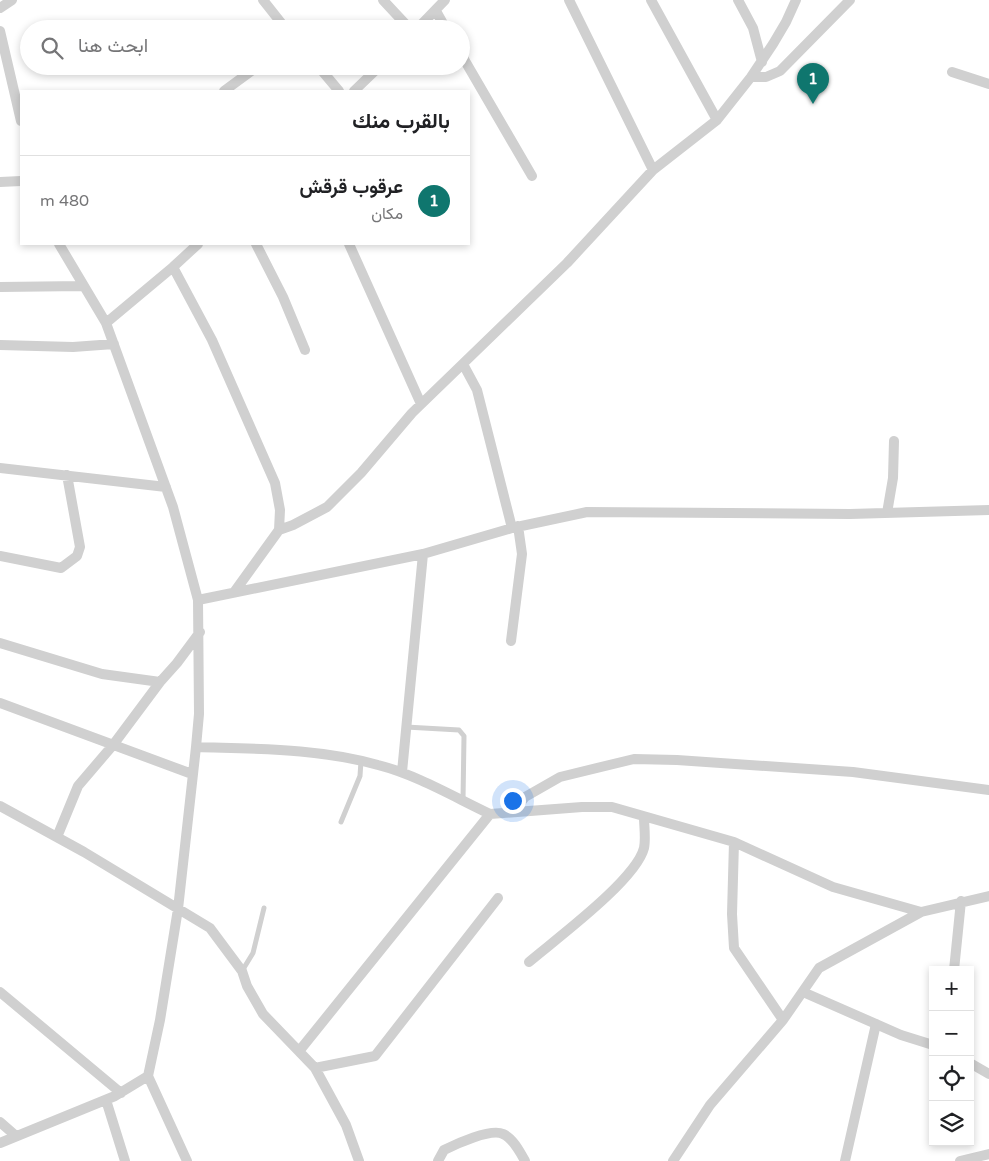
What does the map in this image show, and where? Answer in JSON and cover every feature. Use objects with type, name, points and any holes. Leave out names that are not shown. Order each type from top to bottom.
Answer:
[{"type":"street","points":[[0,8],[12,0]]},
{"type":"street","points":[[263,0],[279,20]]},
{"type":"street","points":[[383,0],[402,20]]},
{"type":"street","points":[[427,20],[445,0]]},
{"type":"street","points":[[569,0],[654,170]]},
{"type":"street","points":[[652,0],[717,120]]},
{"type":"street","points":[[738,0],[753,28],[762,62]]},
{"type":"street","points":[[279,530],[293,525],[327,506],[360,473],[421,404],[567,262],[654,170],[717,120],[762,62],[786,22],[796,0]]},
{"type":"street","points":[[751,77],[766,77],[780,71],[850,0]]},
{"type":"street","points":[[436,11],[441,20]]},
{"type":"street","points":[[0,31],[20,116]]},
{"type":"street","points":[[470,69],[532,176]]},
{"type":"street","points":[[952,72],[989,84]]},
{"type":"street","points":[[225,90],[246,75]]},
{"type":"street","points":[[326,75],[338,90]]},
{"type":"street","points":[[355,90],[371,75]]},
{"type":"street","points":[[0,78],[12,77]]},
{"type":"street","points":[[0,182],[20,181]]},
{"type":"street","points":[[60,245],[106,323],[181,532],[198,600],[200,632],[199,714],[196,747],[178,909],[160,1020],[148,1076],[187,1161]]},
{"type":"street","points":[[106,323],[197,245]]},
{"type":"street","points":[[257,245],[283,297],[305,350]]},
{"type":"street","points":[[349,245],[421,404]]},
{"type":"street","points":[[173,267],[212,340],[275,483],[280,510],[279,530],[235,591]]},
{"type":"street","points":[[0,287],[83,286]]},
{"type":"street","points":[[0,345],[73,347],[114,344]]},
{"type":"street","points":[[463,364],[477,390],[522,554],[511,640]]},
{"type":"street","points":[[887,513],[893,478],[894,440]]},
{"type":"street","points":[[0,468],[166,487]]},
{"type":"street","points":[[0,556],[61,568],[77,556],[80,547],[67,475]]},
{"type":"street","points":[[198,600],[423,554],[515,527],[587,512],[887,513],[989,510]]},
{"type":"street","points":[[402,772],[423,554]]},
{"type":"street","points":[[57,837],[78,786],[113,745],[200,632]]},
{"type":"street","points":[[0,643],[102,674],[160,682]]},
{"type":"street","points":[[0,703],[192,774]]},
{"type":"street","points":[[196,747],[285,749],[361,761],[402,772],[490,814],[515,810],[556,810],[582,806],[612,807],[734,842],[833,887],[921,912]]},
{"type":"street","points":[[515,810],[525,797],[560,777],[634,759],[677,760],[854,772],[989,790]]},
{"type":"street","points":[[0,806],[57,837],[210,928],[242,971],[247,986],[263,1014],[300,1050],[315,1068],[346,1125],[359,1161]]},
{"type":"street","points":[[300,1050],[490,814]]},
{"type":"street","points":[[529,962],[613,889],[635,866],[644,848],[644,817]]},
{"type":"street","points":[[734,842],[732,914],[734,948],[783,1020]]},
{"type":"street","points":[[674,1161],[710,1105],[783,1020],[804,992],[815,973],[826,964],[884,934],[921,912],[961,901],[989,896]]},
{"type":"street","points":[[315,1068],[375,1056],[498,898]]},
{"type":"street","points":[[954,966],[961,901]]},
{"type":"street","points":[[0,992],[121,1093]]},
{"type":"street","points":[[804,992],[876,1024],[929,1044]]},
{"type":"street","points":[[844,1161],[876,1024]]},
{"type":"street","points":[[974,1065],[989,1074]]},
{"type":"street","points":[[0,1143],[106,1100],[148,1076]]},
{"type":"street","points":[[106,1100],[124,1161]]},
{"type":"street","points":[[0,1122],[16,1136]]},
{"type":"street","points":[[438,1161],[444,1150],[493,1132],[502,1133],[509,1138],[525,1161]]},
{"type":"street","points":[[960,1161],[989,1154]]},
{"type":"lane","points":[[406,727],[460,730],[464,736],[463,801]]},
{"type":"lane","points":[[341,822],[360,776],[361,761]]},
{"type":"lane","points":[[242,971],[252,953],[264,908]]},
{"type":"place","name":"عرقوب قرقش","points":[[813,104]]}]
